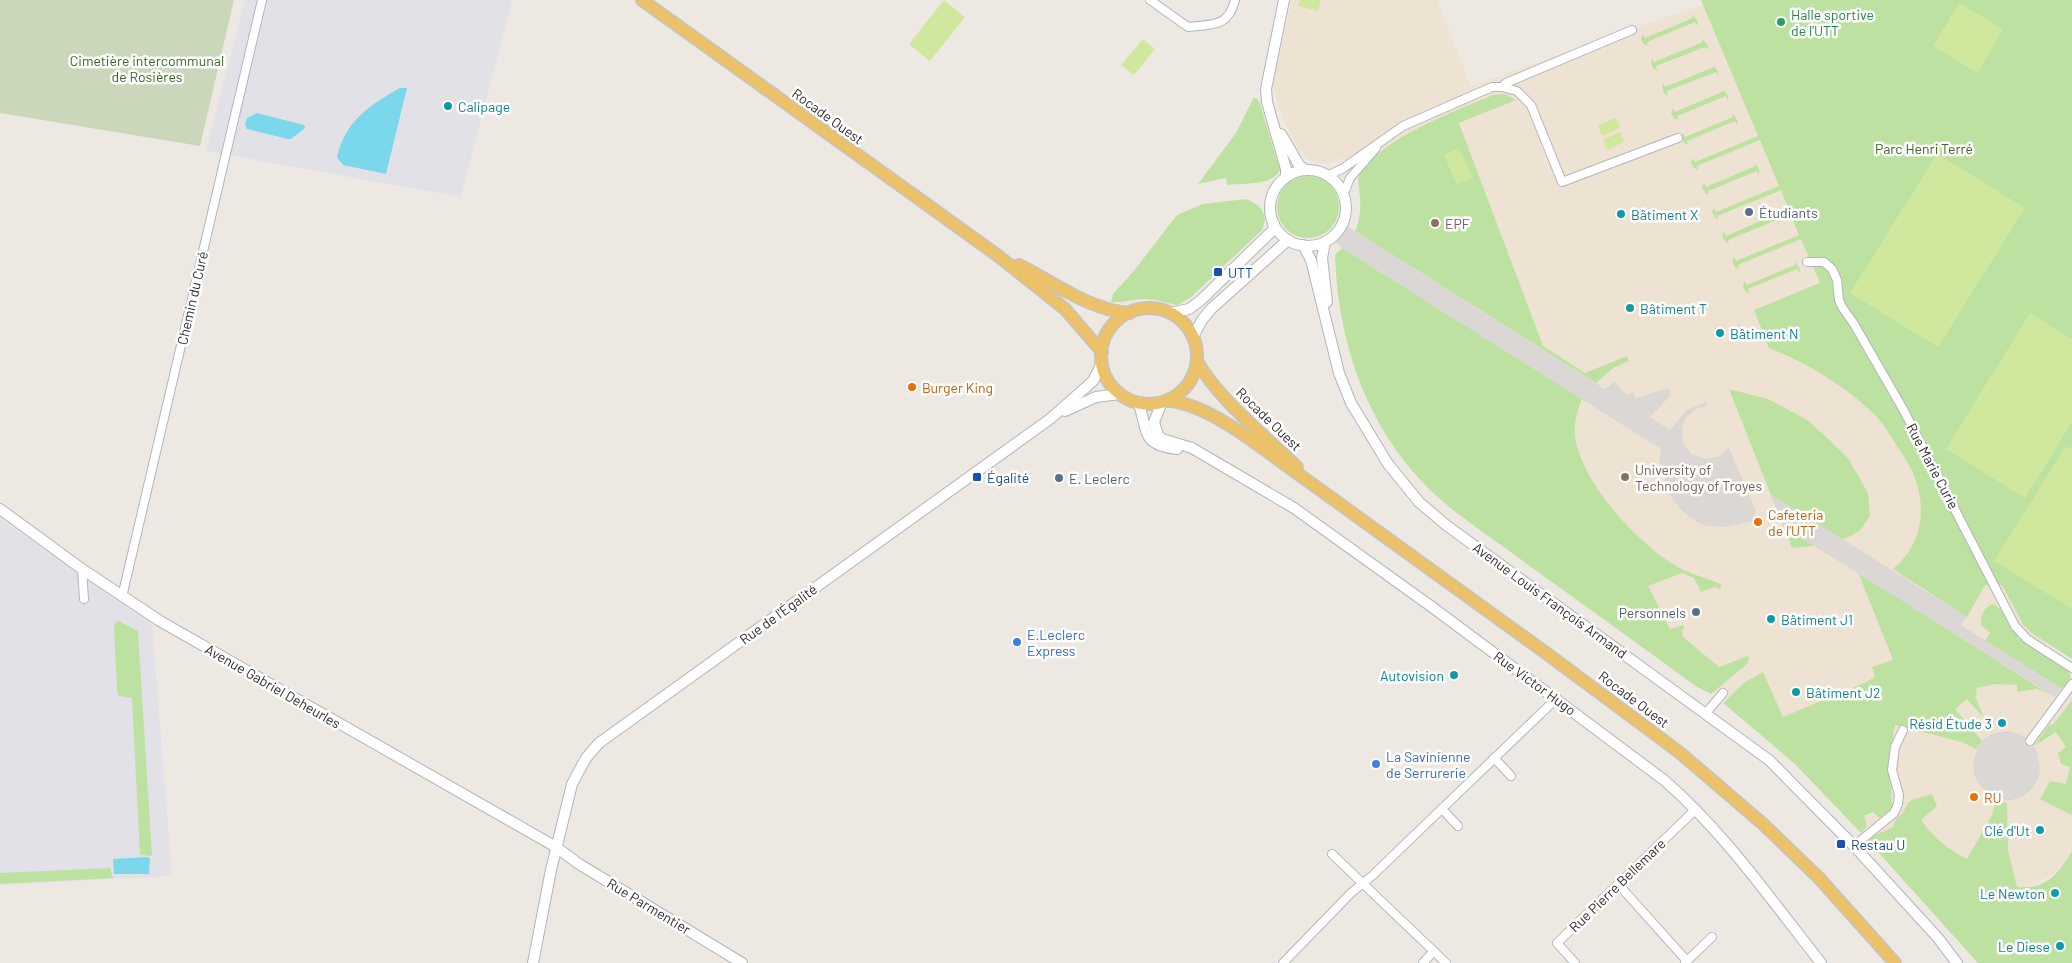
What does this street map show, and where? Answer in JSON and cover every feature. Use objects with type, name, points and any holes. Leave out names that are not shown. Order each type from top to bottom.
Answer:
[{"type":"main road","name":"Rocade Ouest","points":[[642,0],[997,255],[1065,309],[1102,358]]},
{"type":"main road","name":"Rocade Ouest","points":[[997,255],[1092,305],[1116,312],[1130,312]]},
{"type":"main road","points":[[1154,309],[1170,313],[1180,319],[1193,337],[1197,349],[1194,374],[1188,385],[1179,394],[1165,401],[1146,404],[1120,394],[1105,375],[1102,358],[1104,340],[1110,328],[1119,319],[1130,312],[1138,310],[1154,309]]},
{"type":"main road","name":"Rocade Ouest","points":[[1197,361],[1202,371],[1226,398],[1326,494]]},
{"type":"main road","name":"Rocade Ouest","points":[[1165,401],[1187,403],[1209,412],[1243,434],[1546,653],[1679,752],[1770,831],[1818,878],[1895,963]]},
{"type":"street","name":"Chemin du Curé","points":[[122,597],[262,0]]},
{"type":"street","points":[[1150,0],[1188,27],[1222,22],[1232,12],[1235,0]]},
{"type":"street","points":[[1284,0],[1266,88],[1286,169],[1286,177]]},
{"type":"street","points":[[1502,87],[1506,83],[1551,63],[1632,30]]},
{"type":"street","points":[[1328,175],[1342,169],[1403,126],[1492,87],[1502,87],[1517,91],[1531,105],[1562,182],[1678,138]]},
{"type":"street","points":[[1273,120],[1292,154],[1305,170]]},
{"type":"street","points":[[1344,193],[1350,178],[1386,137]]},
{"type":"street","points":[[1170,313],[1189,309],[1201,300],[1273,230],[1274,224],[1270,207],[1272,197],[1276,187],[1286,177],[1305,170],[1317,170],[1328,175],[1344,193],[1346,209],[1343,225],[1338,232],[1325,242],[1303,245],[1288,240],[1274,224]]},
{"type":"street","points":[[1193,337],[1196,329],[1212,309],[1288,240]]},
{"type":"street","name":"Avenue Louis François Armand","points":[[1325,242],[1322,258],[1331,340]]},
{"type":"street","name":"Avenue Louis François Armand","points":[[1303,245],[1311,260],[1339,373],[1351,403],[1388,464],[1419,502],[1446,525],[1769,760],[1854,846],[1938,938],[1957,963]]},
{"type":"street","name":"Rue Marie Curie","points":[[1807,262],[1824,262],[1832,269],[1837,280],[1839,300],[1842,307],[1854,324],[1912,426],[2015,626],[2027,639],[2072,668]]},
{"type":"street","points":[[1050,419],[1094,381],[1102,358]]},
{"type":"street","points":[[1050,419],[1096,397],[1120,394]]},
{"type":"street","name":"Rue Victor Hugo","points":[[1165,401],[1154,422],[1158,435],[1162,439],[1192,448],[1203,454],[1314,522],[1557,698],[1636,758],[1696,809],[1718,833],[1821,963]]},
{"type":"street","name":"Rue Victor Hugo","points":[[1138,402],[1148,436],[1152,442],[1161,447],[1190,450],[1203,454]]},
{"type":"street","name":"Rue de l'Égalité","points":[[533,963],[556,847],[572,784],[586,758],[600,743],[1050,419]]},
{"type":"street","name":"Avenue Gabriel Deheurles","points":[[0,509],[122,597],[188,638],[556,847]]},
{"type":"street","points":[[82,569],[84,599]]},
{"type":"street","points":[[2030,741],[2058,706],[2072,684]]},
{"type":"street","points":[[1706,713],[1723,693]]},
{"type":"street","points":[[1283,963],[1363,883],[1557,698]]},
{"type":"street","points":[[1854,846],[1885,822],[1896,809],[1899,795],[1892,770],[1895,747],[1903,730]]},
{"type":"street","points":[[1494,758],[1511,776]]},
{"type":"street","points":[[1442,809],[1458,826]]},
{"type":"street","name":"Rue Pierre Bellemare","points":[[1575,963],[1557,943],[1696,809]]},
{"type":"street","name":"Rue Parmentier","points":[[556,847],[579,864],[742,963]]},
{"type":"street","points":[[1332,854],[1446,963]]},
{"type":"street","points":[[1618,884],[1686,962],[1712,937]]},
{"type":"street","points":[[1423,963],[1434,951]]},
{"type":"shaded area","points":[[245,0],[512,0],[461,197],[206,151]]},
{"type":"shaded area","points":[[1292,0],[1437,0],[1471,86],[1710,2],[2015,599],[2072,684],[2072,863],[2013,897],[1940,911],[1803,763],[1753,720],[1447,497],[1343,261],[1366,223],[1366,177],[1342,158],[1328,164],[1309,160],[1298,150],[1280,112],[1273,83]]},
{"type":"shaded area","points":[[1347,226],[1605,389],[1615,381],[1626,395],[1633,392],[1636,398],[1669,388],[1671,395],[1650,417],[1670,430],[1687,410],[1706,402],[1707,406],[1696,409],[1685,419],[1682,428],[1683,443],[1692,454],[1706,459],[1720,456],[1729,448],[1756,511],[1753,521],[1726,527],[1706,526],[1695,521],[1680,509],[1669,494],[1659,459],[1661,449],[1342,248],[1334,241]]},
{"type":"shaded area","points":[[1770,494],[1967,617],[1961,625],[2061,688],[2055,697],[1784,527]]},
{"type":"shaded area","points":[[0,519],[152,624],[172,876],[0,885]]},
{"type":"shaded area","points":[[2007,731],[2019,734],[2030,741],[2037,752],[2040,768],[2039,778],[2032,789],[2022,797],[2008,801],[1991,795],[1981,787],[1975,777],[1973,766],[1978,745],[1994,733]]},
{"type":"green space","name":"Cimetière intercommunal de Rosières","points":[[0,0],[234,0],[200,146],[0,113]]},
{"type":"green space","points":[[944,0],[965,17],[930,61],[909,44]]},
{"type":"green space","points":[[1300,0],[1321,0],[1318,11],[1298,6]]},
{"type":"green space","name":"Parc Henri Terré","points":[[1701,0],[2072,0],[2072,659],[2024,626],[2002,585],[1985,585],[1967,617],[1893,569],[1911,548],[1917,536],[1920,523],[1920,496],[1909,466],[1889,433],[1876,416],[1861,402],[1824,375],[1797,360],[1769,348],[1754,310],[1820,283],[1801,239],[1738,265],[1739,269],[1735,267],[1732,261],[1734,257],[1736,261],[1799,235],[1781,190],[1717,216],[1719,220],[1712,212],[1714,208],[1716,212],[1779,186],[1760,140],[1697,166],[1698,170],[1691,163],[1693,158],[1695,162],[1758,136]]},
{"type":"green space","points":[[1959,3],[2003,29],[1978,73],[1933,46]]},
{"type":"green space","points":[[1692,14],[1698,22],[1697,26],[1695,22],[1647,42],[1648,46],[1641,39],[1643,34],[1645,38],[1693,18]]},
{"type":"green space","points":[[1702,38],[1708,46],[1707,50],[1705,47],[1656,66],[1657,70],[1653,68],[1652,58],[1654,62],[1703,42]]},
{"type":"green space","points":[[1143,39],[1155,49],[1134,75],[1121,65]]},
{"type":"green space","points":[[1712,63],[1718,72],[1718,75],[1716,72],[1667,91],[1668,96],[1664,93],[1663,83],[1665,87],[1714,67]]},
{"type":"green space","points":[[1722,88],[1728,96],[1728,100],[1726,96],[1677,116],[1678,120],[1671,113],[1673,108],[1675,112],[1724,91]]},
{"type":"green space","name":"EPF","points":[[1501,94],[1516,100],[1459,123],[1543,346],[1585,373],[1627,356],[1629,361],[1613,368],[1596,383],[1355,231],[1360,211],[1358,179],[1367,165],[1381,152],[1418,128],[1493,95]]},
{"type":"green space","points":[[1254,97],[1259,101],[1280,170],[1271,179],[1256,183],[1227,185],[1226,178],[1198,184],[1236,133]]},
{"type":"green space","points":[[1732,113],[1738,121],[1737,125],[1735,121],[1687,141],[1688,145],[1681,138],[1683,133],[1685,137],[1733,117]]},
{"type":"green space","points":[[1615,118],[1620,128],[1602,136],[1598,126]]},
{"type":"green space","points":[[1620,132],[1624,142],[1607,150],[1603,140]]},
{"type":"green space","points":[[1459,148],[1472,178],[1457,185],[1444,155]]},
{"type":"green space","points":[[1937,154],[2025,208],[1938,347],[1850,293]]},
{"type":"green space","points":[[1753,163],[1758,168],[1759,175],[1757,171],[1708,191],[1709,195],[1705,193],[1702,187],[1704,183],[1706,187],[1755,166]]},
{"type":"green space","points":[[1302,176],[1314,176],[1330,185],[1337,195],[1339,207],[1337,219],[1330,229],[1314,238],[1302,238],[1291,233],[1282,224],[1277,213],[1277,201],[1282,190],[1291,181]]},
{"type":"green space","points":[[1246,199],[1260,207],[1265,219],[1262,230],[1190,298],[1177,305],[1148,299],[1111,302],[1113,294],[1133,272],[1177,215],[1203,204]]},
{"type":"green space","points":[[1773,212],[1779,220],[1778,224],[1777,220],[1728,240],[1729,244],[1722,236],[1724,232],[1726,236],[1774,215]]},
{"type":"green space","points":[[1342,248],[1582,399],[1575,426],[1579,454],[1599,491],[1613,510],[1628,527],[1661,556],[1681,569],[1722,585],[1719,589],[1715,587],[1701,592],[1694,578],[1682,573],[1648,586],[1670,629],[1683,625],[1683,637],[1719,667],[1748,656],[1749,659],[1746,665],[1711,694],[1697,687],[1462,517],[1440,499],[1394,448],[1362,388],[1351,356],[1343,323],[1338,289],[1335,255]]},
{"type":"green space","points":[[1794,261],[1800,269],[1799,273],[1797,269],[1748,289],[1750,293],[1745,291],[1744,281],[1747,285],[1795,265]]},
{"type":"green space","points":[[2030,313],[2072,339],[2072,422],[2025,498],[1946,449]]},
{"type":"green space","points":[[1729,389],[1768,399],[1809,421],[1848,458],[1868,493],[1870,516],[1858,532],[1835,542],[1792,548]]},
{"type":"green space","points":[[2066,446],[2072,450],[2072,609],[1994,561]]},
{"type":"green space","points":[[1858,572],[2049,694],[2037,689],[2017,692],[2017,685],[1996,684],[1976,688],[1977,695],[1975,696],[1984,718],[1967,699],[1955,709],[1982,741],[1976,749],[1962,742],[1895,725],[1889,760],[1892,806],[1888,813],[1879,818],[1873,812],[1864,816],[1866,825],[1861,833],[1795,764],[1723,703],[1745,682],[1763,672],[1783,717],[1862,684],[1875,677],[1872,667],[1893,660]]},
{"type":"green space","points":[[1993,604],[2004,614],[2020,639],[2069,672],[2071,678],[2066,685],[2061,688],[1985,641],[1990,633],[1981,625],[1981,619],[1985,610]]},
{"type":"green space","points":[[119,621],[138,631],[152,856],[140,855],[132,698],[119,696],[117,691],[114,628],[115,623]]},
{"type":"green space","points":[[2072,700],[2072,815],[2040,799],[2050,781],[2066,784],[2070,767],[2061,764],[2058,753],[2066,747],[2056,732],[2034,746],[2050,724],[2053,725]]},
{"type":"green space","points":[[1932,794],[1937,806],[1921,820],[1942,842],[1954,852],[1967,859],[1991,817],[1996,802],[2007,803],[2008,850],[2017,887],[2036,886],[2050,879],[2062,867],[2072,851],[2072,963],[1978,963],[1868,841],[1894,826],[1895,820],[1912,800]]},
{"type":"green space","points":[[110,868],[113,878],[0,884],[0,873]]},
{"type":"water","points":[[400,88],[407,88],[386,174],[343,165],[337,157],[346,133],[360,115]]},
{"type":"water","points":[[257,113],[304,125],[305,128],[291,139],[247,129],[245,124],[247,118]]},
{"type":"water","points":[[150,858],[149,874],[114,874],[113,859]]},
{"type":"place","name":"Halle sportive de l'UTT","points":[[1781,22]]},
{"type":"place","name":"Calipage","points":[[448,106]]},
{"type":"place","name":"Étudiants","points":[[1749,212]]},
{"type":"place","name":"Bâtiment X","points":[[1621,214]]},
{"type":"place","name":"EPF","points":[[1435,223]]},
{"type":"place","name":"UTT","points":[[1218,272]]},
{"type":"place","name":"Bâtiment T","points":[[1630,308]]},
{"type":"place","name":"Bâtiment N","points":[[1720,333]]},
{"type":"place","name":"Burger King","points":[[912,387]]},
{"type":"place","name":"Égalité","points":[[977,477]]},
{"type":"place","name":"University of Technology of Troyes","points":[[1625,477]]},
{"type":"place","name":"E. Leclerc","points":[[1059,478]]},
{"type":"place","name":"Cafeteria de l'UTT","points":[[1758,522]]},
{"type":"place","name":"Personnels","points":[[1696,612]]},
{"type":"place","name":"Bâtiment J1","points":[[1771,619]]},
{"type":"place","name":"E.Leclerc Express","points":[[1017,642]]},
{"type":"place","name":"Autovision","points":[[1454,675]]},
{"type":"place","name":"Bâtiment J2","points":[[1796,692]]},
{"type":"place","name":"Résid Étude 3","points":[[2002,723]]},
{"type":"place","name":"La Savinienne de Serrurerie","points":[[1376,764]]},
{"type":"place","name":"RU","points":[[1974,797]]},
{"type":"place","name":"Clé d'Ut","points":[[2040,830]]},
{"type":"place","name":"Restau U","points":[[1841,844]]},
{"type":"place","name":"Le Newton","points":[[2055,893]]},
{"type":"place","name":"Le Diese","points":[[2060,946]]}]
